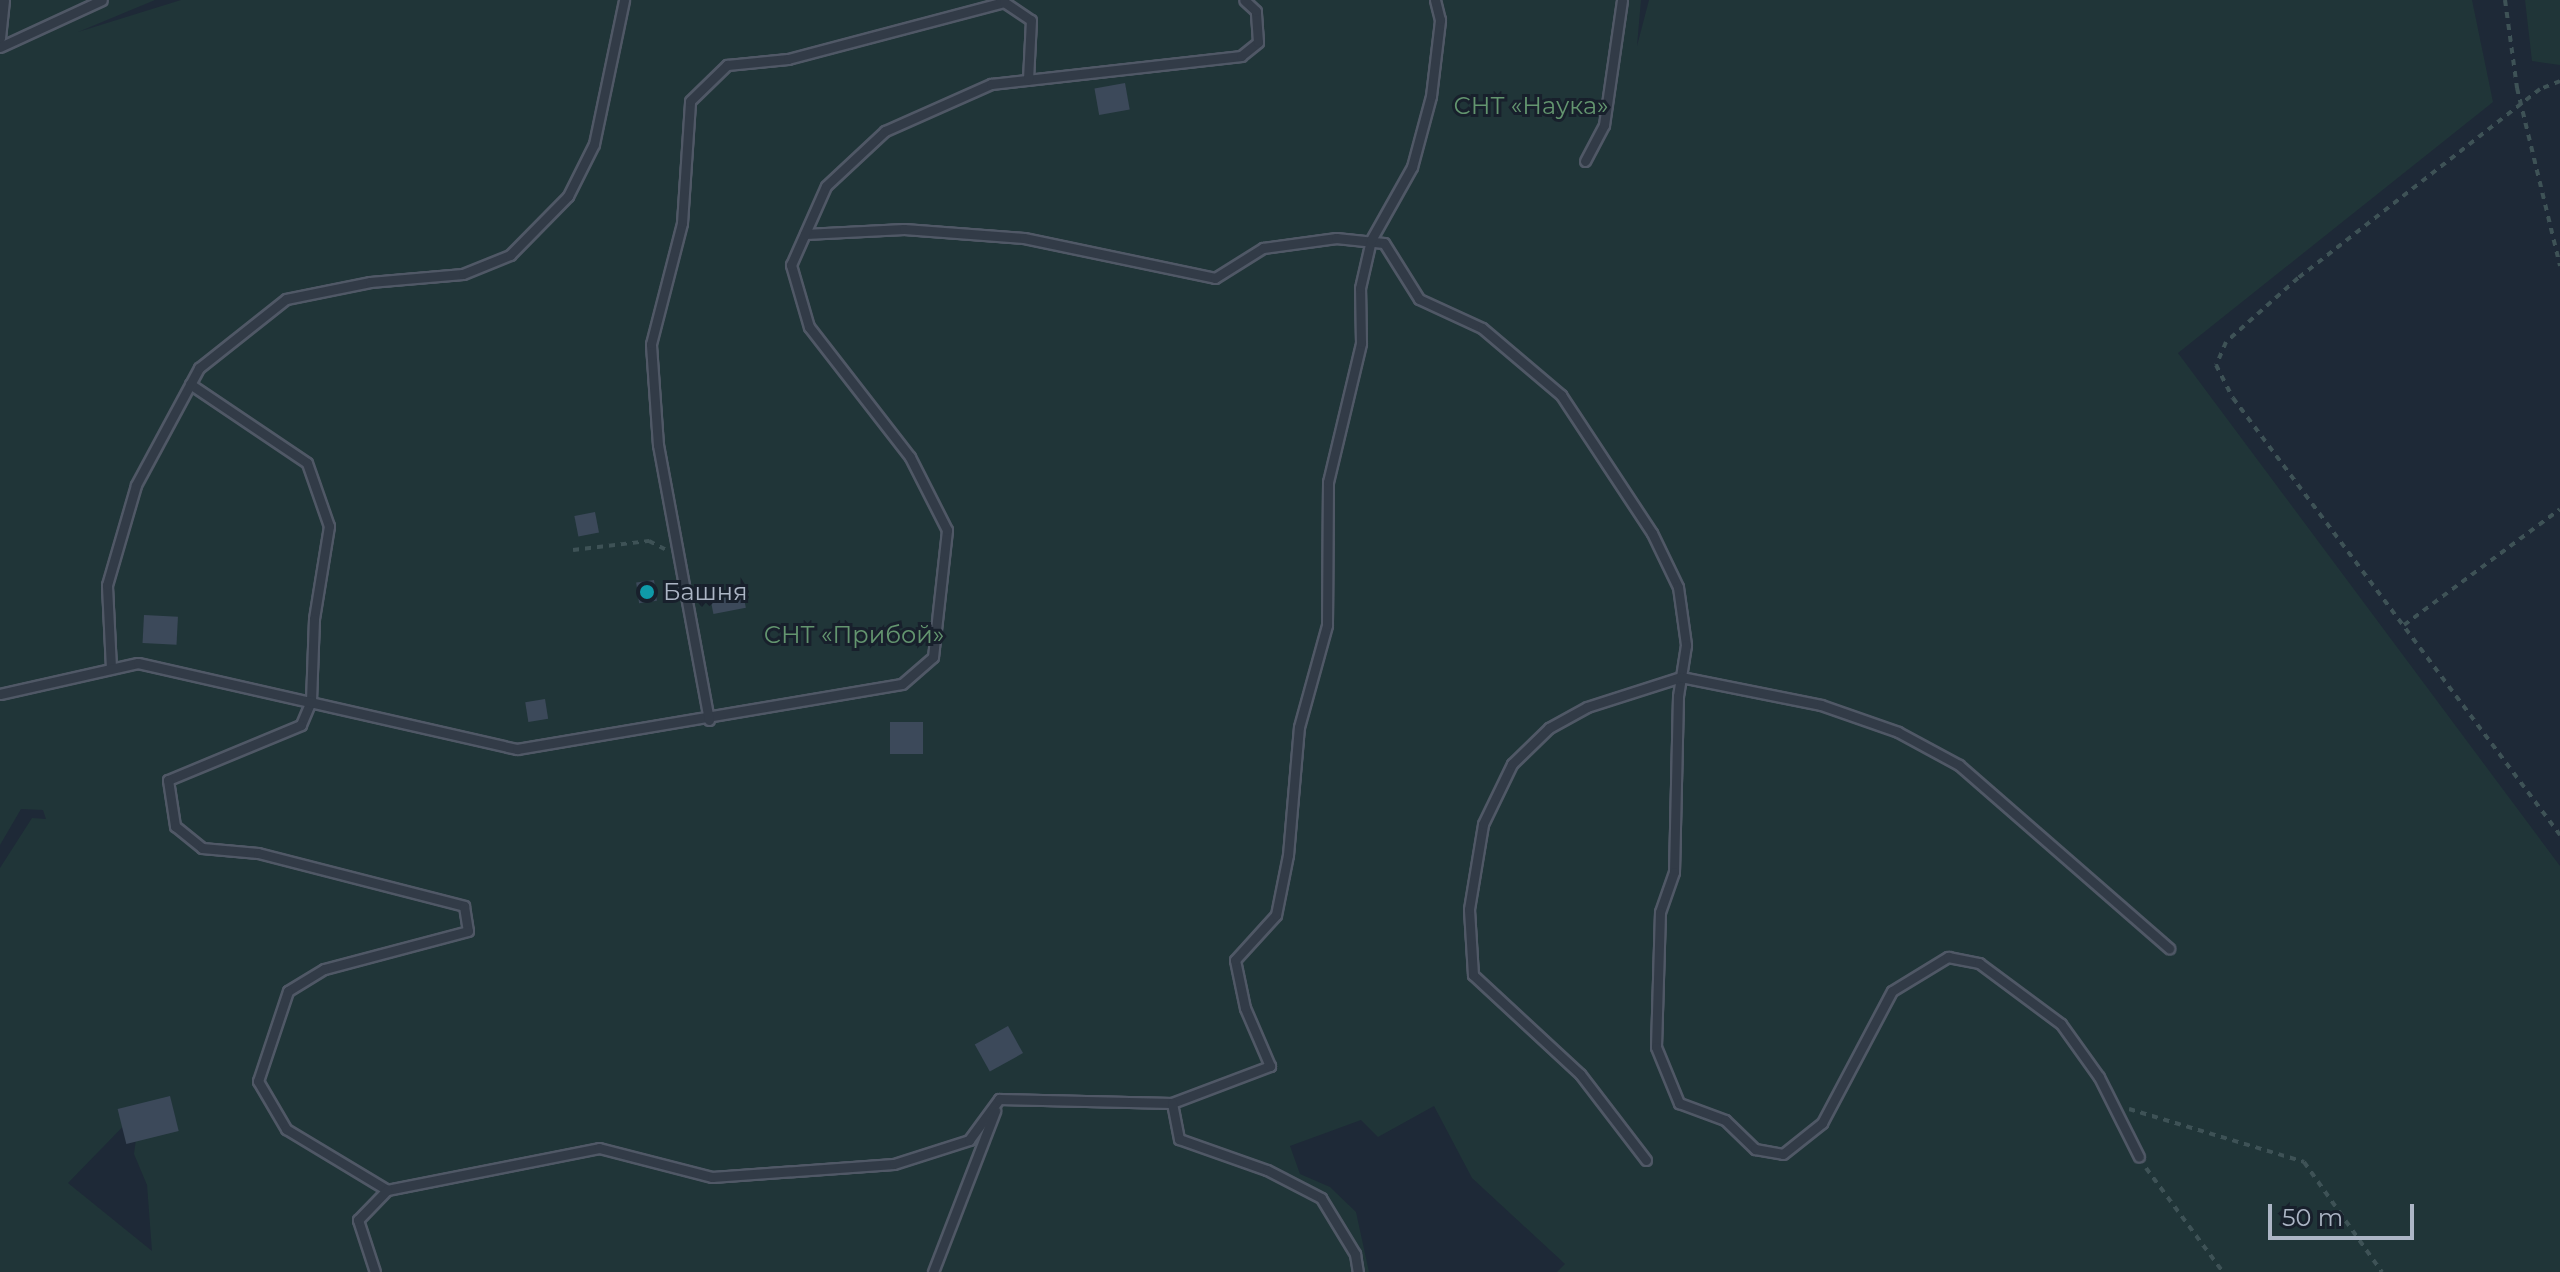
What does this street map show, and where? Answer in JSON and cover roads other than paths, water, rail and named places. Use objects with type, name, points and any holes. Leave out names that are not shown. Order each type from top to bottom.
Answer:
[{"type":"lane","points":[[0,38],[4,0]]},
{"type":"lane","points":[[0,47],[102,0]]},
{"type":"lane","points":[[111,668],[107,585],[136,485],[190,384],[229,339],[286,299],[370,282],[463,274],[510,255],[568,196],[594,144],[624,0]]},
{"type":"lane","points":[[0,694],[138,663],[517,749],[709,720],[902,684],[933,657],[947,530],[910,457],[809,327],[791,265],[826,186],[885,131],[991,84],[1241,56],[1258,42],[1256,11],[1244,0]]},
{"type":"lane","points":[[999,1099],[1172,1103],[1270,1066],[1245,1008],[1235,960],[1276,915],[1288,855],[1299,727],[1327,625],[1328,482],[1361,343],[1360,288],[1371,240],[1412,167],[1431,96],[1440,20],[1435,0]]},
{"type":"lane","points":[[1585,161],[1604,125],[1622,0]]},
{"type":"lane","points":[[709,720],[658,445],[651,344],[682,223],[690,101],[727,65],[788,59],[1004,2],[1031,20],[1028,80]]},
{"type":"lane","points":[[805,234],[904,229],[1024,238],[1215,278],[1263,248],[1371,240],[1384,243],[1419,299],[1482,328],[1561,395],[1652,533],[1678,587],[1686,645],[1681,677],[1674,872],[1660,912],[1656,1047],[1679,1103],[1725,1120],[1755,1149],[1783,1154],[1822,1123],[1892,991],[1948,957],[1979,963],[2061,1024],[2112,1104],[2139,1157]]},
{"type":"lane","points":[[190,384],[307,463],[329,526],[314,619],[311,701],[301,725],[168,780],[175,826],[202,848],[258,853],[464,906],[468,931],[324,969],[288,991],[258,1081],[286,1129],[387,1190]]},
{"type":"lane","points":[[1646,1160],[1580,1074],[1473,975],[1469,909],[1483,824],[1512,764],[1549,728],[1587,707],[1681,677],[1821,705],[1898,732],[1959,765],[2169,948]]},
{"type":"lane","points":[[375,1272],[358,1220],[387,1190],[599,1148],[712,1177],[894,1164],[969,1140],[999,1099]]},
{"type":"lane","points":[[933,1272],[999,1099]]},
{"type":"lane","points":[[1172,1103],[1179,1139],[1267,1170],[1321,1198],[1355,1254],[1358,1272]]},
{"type":"place","name":"Башня","points":[[647,592]]},
{"type":"park label","name":"СНТ «Наука»","points":[[1531,106]]},
{"type":"park label","name":"СНТ «Прибой»","points":[[854,635]]}]
